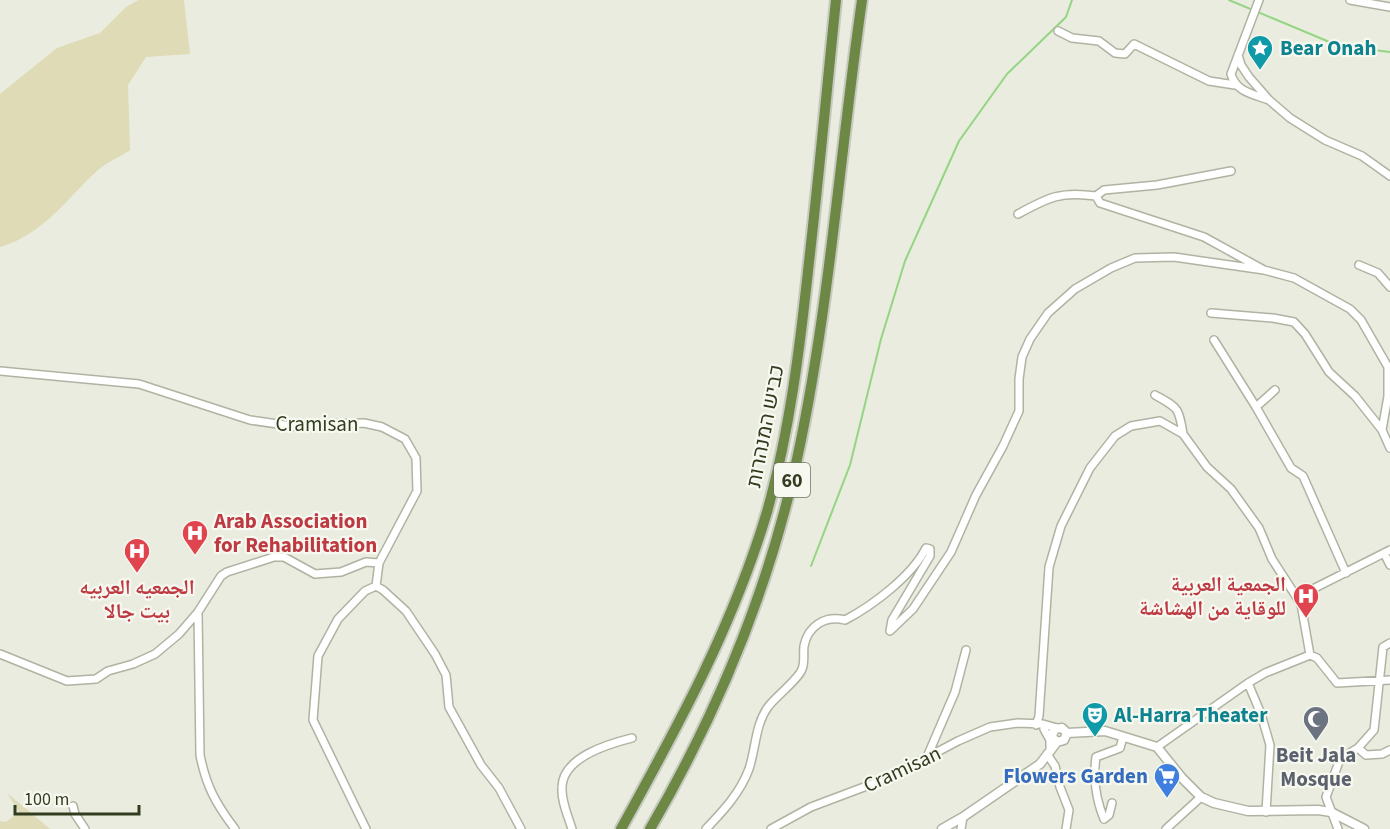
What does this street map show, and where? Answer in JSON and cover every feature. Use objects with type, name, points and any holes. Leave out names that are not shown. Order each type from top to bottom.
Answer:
[{"type":"highway","name":"כביש המנהרות","points":[[621,829],[682,719],[712,659],[739,593],[769,505],[781,459],[798,363],[836,0]]},
{"type":"highway","name":"כביש המנהרות","points":[[650,829],[678,780],[720,696],[746,632],[793,478],[816,357],[862,0]]},
{"type":"street","points":[[1258,0],[1231,74],[1241,90],[1269,100]]},
{"type":"street","points":[[1350,0],[1390,7]]},
{"type":"street","points":[[1058,31],[1072,38],[1099,41],[1115,53],[1125,54],[1134,44],[1209,81],[1236,85]]},
{"type":"street","points":[[1238,55],[1241,65],[1269,100],[1290,118],[1325,140],[1362,156],[1390,176]]},
{"type":"street","points":[[1018,214],[1042,201],[1063,194],[1096,196],[1104,190],[1157,185],[1231,171]]},
{"type":"street","points":[[1096,196],[1100,203],[1204,237],[1264,270]]},
{"type":"street","points":[[706,829],[733,801],[749,768],[758,729],[768,707],[802,670],[805,643],[814,626],[824,619],[834,617],[845,620],[856,614],[899,581],[921,558],[926,548],[930,549],[930,556],[892,620],[890,631],[913,609],[927,589],[951,552],[976,495],[1019,411],[1022,357],[1030,339],[1048,313],[1075,289],[1111,268],[1135,258],[1174,257],[1264,270],[1293,278],[1350,309],[1360,320],[1388,366],[1388,396],[1382,430]]},
{"type":"street","points":[[1359,265],[1378,273],[1390,287]]},
{"type":"street","points":[[1211,313],[1294,322],[1305,334],[1329,372],[1355,396],[1382,430],[1390,448]]},
{"type":"street","points":[[1214,340],[1291,468],[1303,476],[1347,573]]},
{"type":"street","name":"Cramisan","points":[[0,371],[139,384],[219,412],[275,425],[305,428],[330,424],[364,423],[382,427],[405,440],[416,458],[417,491],[379,563],[376,586]]},
{"type":"street","points":[[1256,407],[1275,390]]},
{"type":"street","points":[[1155,395],[1178,409],[1183,434]]},
{"type":"street","points":[[1067,733],[1064,740],[1055,740],[1044,729],[1036,725],[1039,716],[1049,567],[1061,526],[1090,468],[1115,436],[1131,426],[1160,421],[1183,434],[1207,467],[1232,489],[1259,528],[1272,560],[1288,587],[1298,597],[1310,655]]},
{"type":"street","points":[[1298,597],[1387,551],[1390,565]]},
{"type":"street","points":[[0,654],[67,681],[96,679],[108,671],[133,664],[155,654],[179,634],[198,612],[220,576],[260,560],[284,557],[315,574],[341,572],[366,562],[379,563]]},
{"type":"street","points":[[366,829],[313,720],[318,656],[338,620],[365,591],[376,586],[406,610],[435,654],[446,675],[449,707],[481,765],[499,788],[521,829]]},
{"type":"street","points":[[198,612],[200,755],[204,777],[210,792],[235,829]]},
{"type":"street","points":[[1338,829],[1326,797],[1340,759],[1358,748],[1374,730],[1383,647],[1390,643]]},
{"type":"street","points":[[926,759],[955,692],[966,650]]},
{"type":"street","points":[[1157,747],[1248,683],[1265,673],[1310,655],[1317,658],[1337,683],[1390,680]]},
{"type":"street","points":[[1248,683],[1261,714],[1270,745],[1266,812]]},
{"type":"street","name":"Cramisan","points":[[771,829],[811,807],[888,778],[958,741],[990,728],[1018,723],[1042,724],[1057,728]]},
{"type":"street","points":[[942,829],[963,818],[1040,764],[1055,740],[1053,731],[1062,728],[1067,733],[1105,731],[1157,747],[1182,778],[1201,796],[1214,803],[1248,812],[1318,810],[1330,812],[1364,829]]},
{"type":"street","points":[[1044,729],[1050,740],[1048,753],[1055,766],[1069,810],[1066,829]]},
{"type":"street","points":[[1112,803],[1109,815],[1104,819],[1094,772],[1096,757],[1120,748],[1123,737]]},
{"type":"street","points":[[572,829],[564,801],[562,788],[564,778],[576,762],[586,755],[632,738]]},
{"type":"street","points":[[1358,748],[1366,755],[1382,754],[1390,750]]},
{"type":"street","points":[[1166,829],[1201,796]]},
{"type":"street","points":[[73,806],[85,829]]},
{"type":"street","points":[[961,829],[963,818]]},
{"type":"shaded area","points":[[139,0],[184,0],[190,54],[146,57],[128,85],[130,150],[105,164],[42,225],[16,241],[0,247],[0,94],[57,48],[100,33],[126,7]]},
{"type":"shaded area","points":[[7,793],[50,829],[0,829],[0,821],[6,822],[19,812]]},
{"type":"waterway","points":[[811,566],[850,465],[881,339],[905,261],[959,141],[1007,74],[1066,17],[1072,0]]},
{"type":"waterway","points":[[1229,0],[1339,46],[1390,52]]},
{"type":"place","name":"Bear Onah","points":[[1260,71]]},
{"type":"place","name":"Arab Association for Rehabilitation","points":[[195,556]]},
{"type":"place","name":"الجمعيه العربيه بيت جالا","points":[[137,574]]},
{"type":"place","name":"الجمعية العربية للوقاية من الهشاشة","points":[[1306,619]]},
{"type":"place","name":"Al-Harra Theater","points":[[1095,738]]},
{"type":"place","name":"Beit Jala Mosque","points":[[1316,742]]},
{"type":"place","name":"Flowers Garden","points":[[1167,799]]}]
